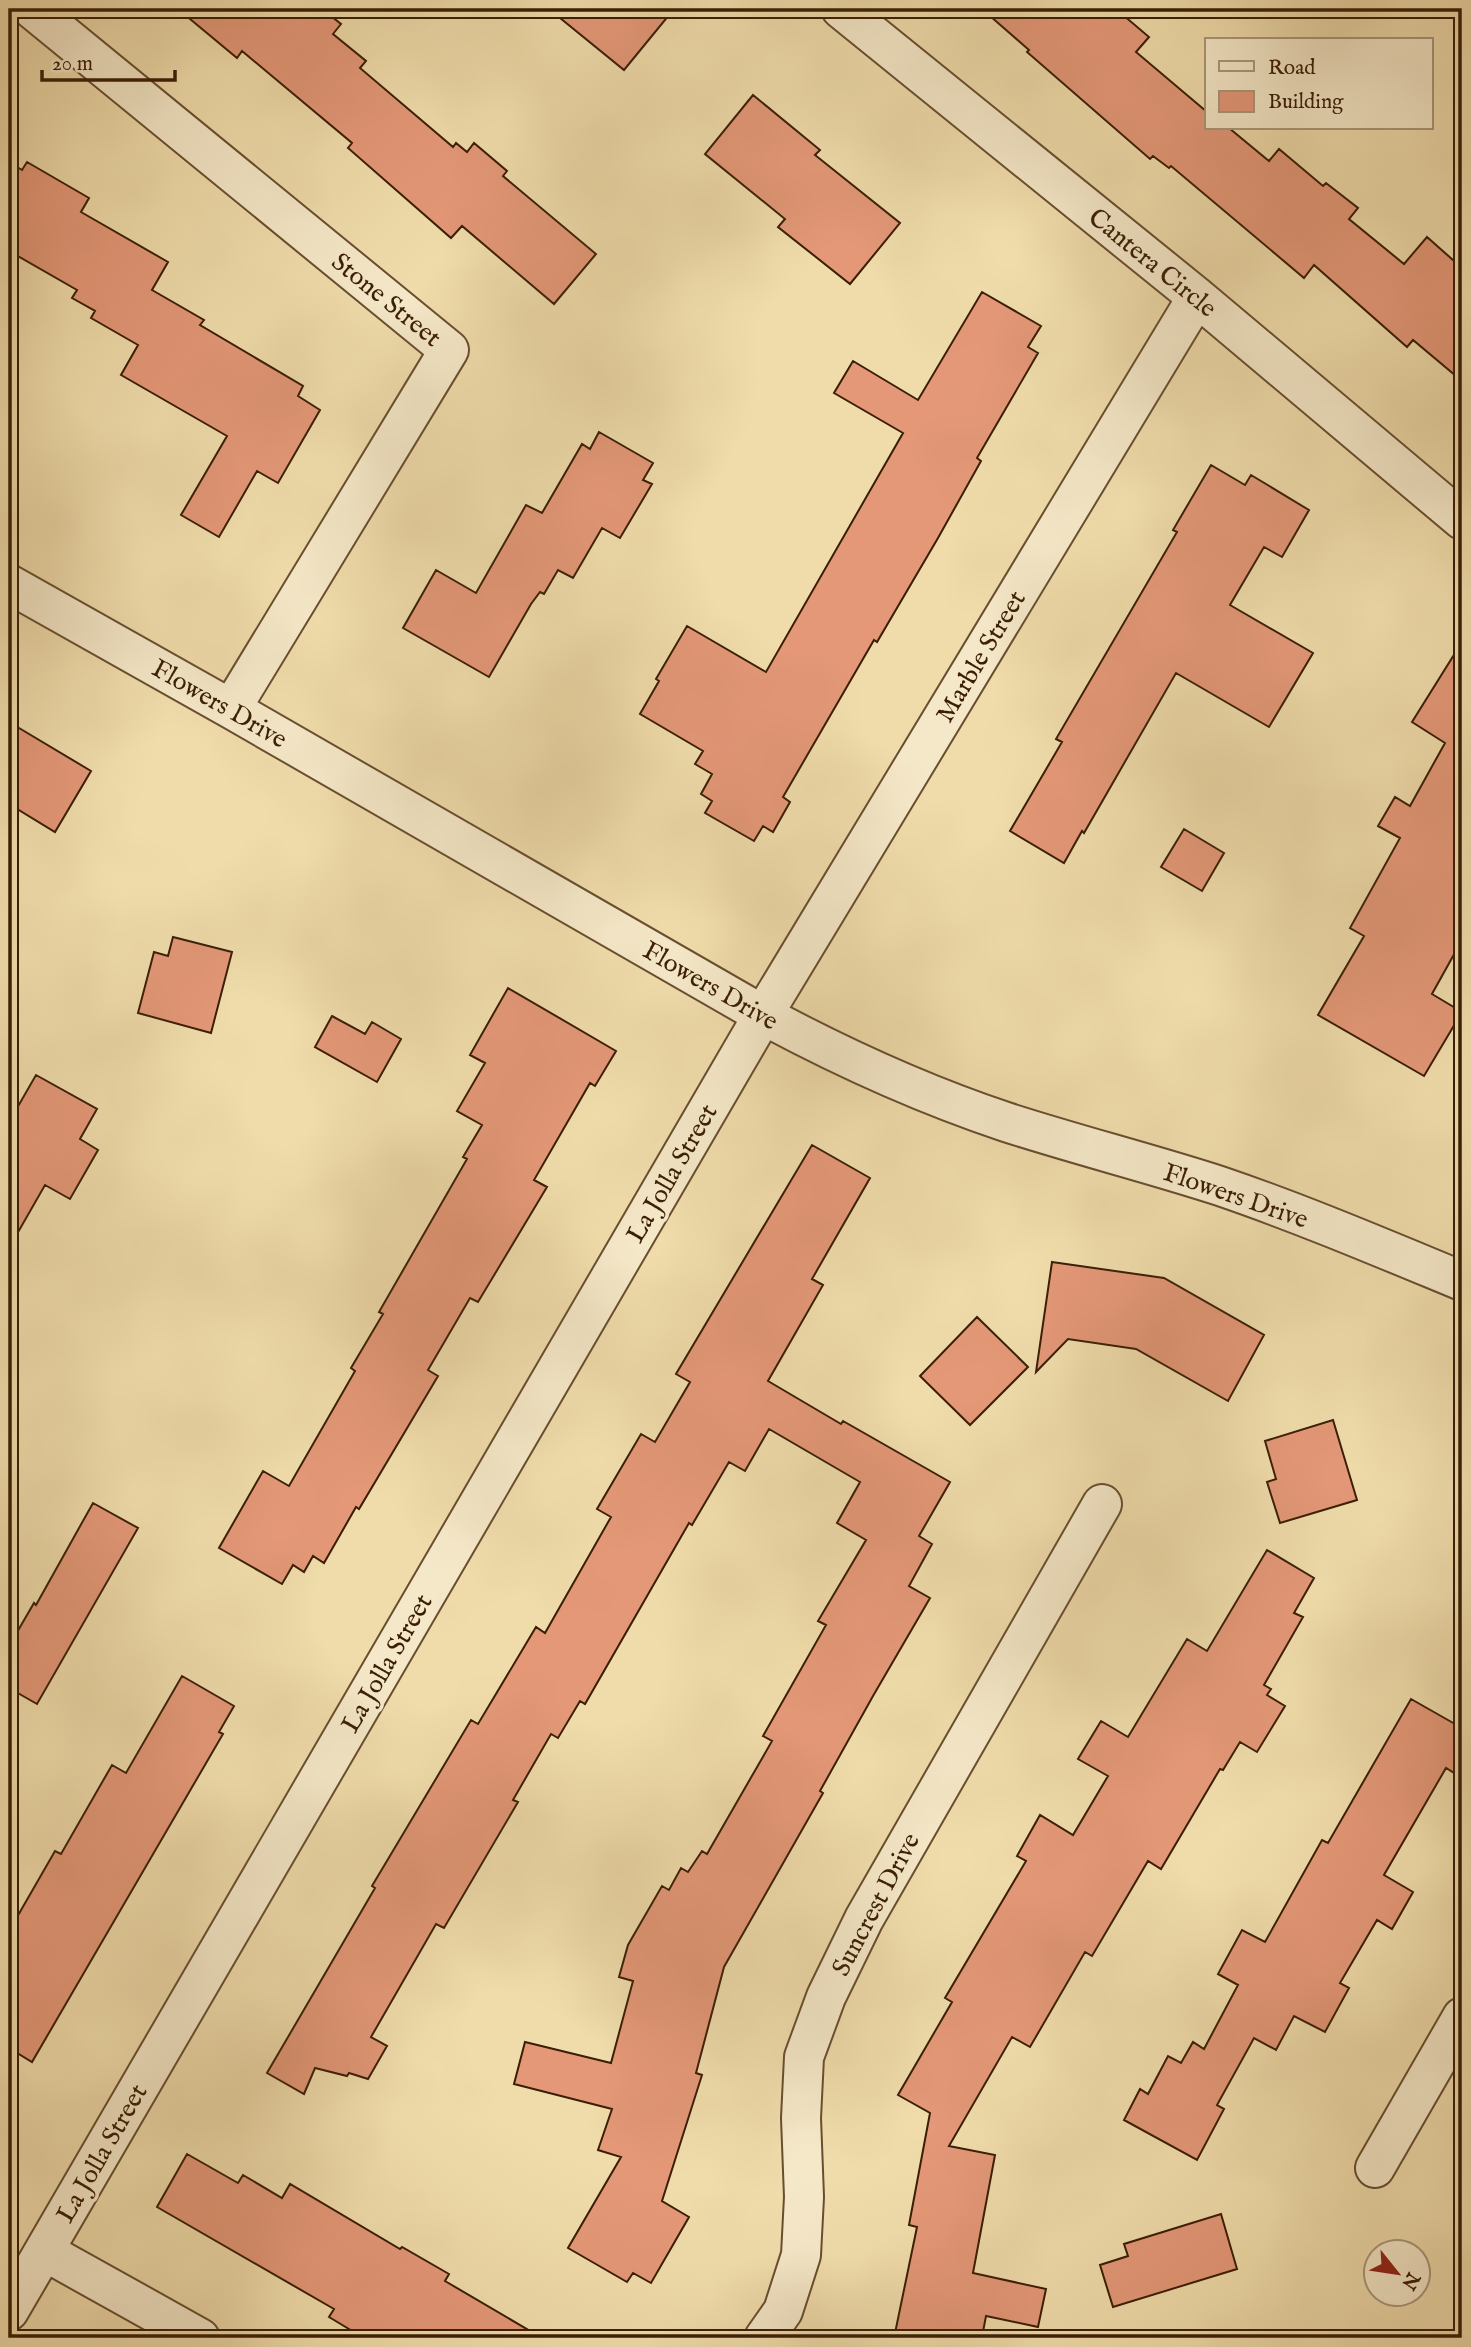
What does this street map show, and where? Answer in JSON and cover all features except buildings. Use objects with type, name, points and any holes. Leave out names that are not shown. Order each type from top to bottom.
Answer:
[{"type":"street","name":"Stone Street","points":[[32,9],[449,350],[231,709]]},
{"type":"street","name":"Cantera Circle","points":[[841,9],[1197,297],[1462,520]]},
{"type":"street","name":"Marble Street","points":[[763,1015],[1197,297]]},
{"type":"street","name":"Flowers Drive","points":[[9,584],[826,1049],[1005,1121],[1219,1186],[1462,1281]]},
{"type":"street","name":"La Jolla Street","points":[[9,2311],[763,1015]]},
{"type":"street","name":"Suncrest Drive","points":[[764,2338],[783,2311],[801,2255],[804,2197],[804,2057],[826,1997],[871,1907],[1102,1504]]},
{"type":"street","points":[[1375,2168],[1462,2017]]},
{"type":"street","points":[[44,2251],[200,2338]]}]
